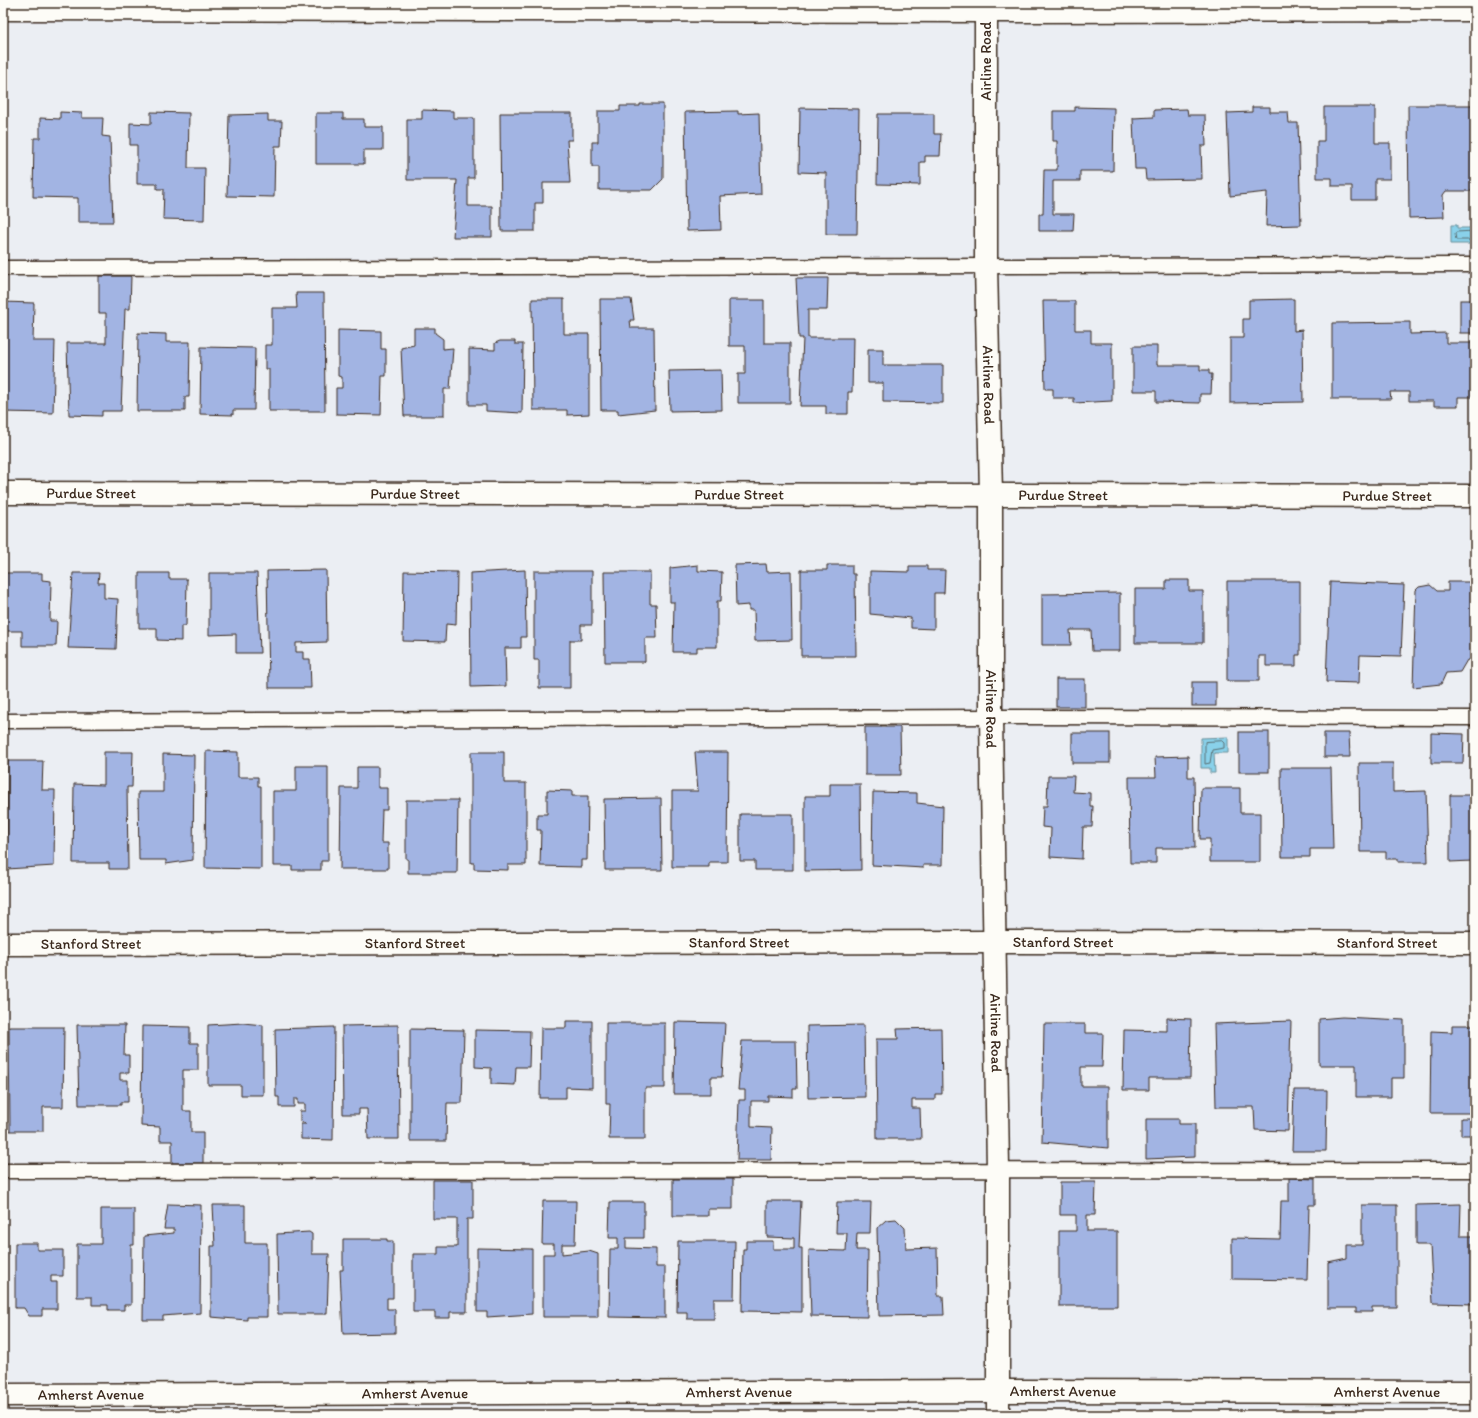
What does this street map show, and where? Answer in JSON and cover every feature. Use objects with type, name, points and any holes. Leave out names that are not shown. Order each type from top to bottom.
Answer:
[{"type":"street","points":[[3,9],[986,7],[1475,10]]},
{"type":"street","name":"Airline Road","points":[[986,7],[986,265],[991,494],[991,717],[998,1170],[998,1415]]},
{"type":"street","name":"Purdue Street","points":[[3,493],[1475,496]]},
{"type":"street","name":"Stanford Street","points":[[3,944],[995,942],[1475,943]]},
{"type":"street","name":"Amherst Avenue","points":[[3,1396],[998,1391],[1475,1392]]},
{"type":"lane","points":[[3,268],[1475,265]]},
{"type":"lane","points":[[3,721],[991,717],[1475,718]]},
{"type":"lane","points":[[3,1171],[1475,1170]]},
{"type":"water","points":[[1472,217],[1475,217],[1475,244],[1451,244],[1451,225],[1457,225],[1457,228],[1472,228]]},
{"type":"water","points":[[1228,737],[1228,753],[1214,753],[1215,773],[1210,773],[1210,768],[1201,768],[1201,738]]},
{"type":"building","points":[[640,104],[663,104],[663,179],[652,190],[599,190],[599,167],[592,167],[592,142],[598,142],[598,111],[620,111],[620,106],[640,106]]},
{"type":"building","points":[[1408,105],[1475,105],[1475,191],[1446,191],[1443,195],[1444,217],[1409,218]]},
{"type":"building","points":[[1075,107],[1114,108],[1113,171],[1080,171],[1080,181],[1053,181],[1053,214],[1074,214],[1073,231],[1039,231],[1039,214],[1043,214],[1044,170],[1057,170],[1057,141],[1053,141],[1053,111],[1075,111]]},
{"type":"building","points":[[1252,107],[1270,107],[1270,112],[1288,112],[1289,123],[1298,123],[1301,225],[1266,226],[1267,192],[1230,196],[1227,113],[1252,112]]},
{"type":"building","points":[[1324,107],[1375,107],[1375,143],[1390,143],[1390,179],[1375,179],[1375,200],[1352,200],[1352,186],[1332,186],[1332,178],[1317,178],[1317,141],[1324,141]]},
{"type":"building","points":[[800,108],[859,109],[857,234],[826,234],[826,173],[799,172]]},
{"type":"building","points":[[1187,109],[1188,115],[1205,115],[1206,146],[1201,146],[1202,179],[1146,180],[1145,169],[1135,169],[1133,118],[1154,117],[1154,110]]},
{"type":"building","points":[[422,110],[453,111],[453,118],[474,118],[474,178],[468,178],[468,206],[492,206],[492,237],[453,237],[457,180],[407,180],[407,119],[422,119]]},
{"type":"building","points":[[3,111],[4,175],[3,175]]},
{"type":"building","points":[[738,111],[738,114],[759,113],[761,194],[720,196],[721,230],[687,231],[685,112]]},
{"type":"building","points":[[60,112],[82,113],[82,118],[103,118],[102,136],[110,137],[113,222],[78,222],[78,198],[33,197],[34,138],[40,138],[40,118],[60,119]]},
{"type":"building","points":[[151,112],[189,113],[188,168],[205,168],[204,220],[163,219],[164,189],[157,189],[157,184],[137,184],[137,145],[130,145],[130,123],[151,124]]},
{"type":"building","points":[[316,113],[343,113],[343,119],[364,119],[364,127],[383,127],[383,150],[364,150],[364,164],[316,164]]},
{"type":"building","points":[[500,113],[572,113],[572,140],[567,140],[570,183],[543,183],[543,203],[535,203],[535,231],[501,231]]},
{"type":"building","points":[[268,114],[268,121],[282,121],[281,146],[275,146],[274,197],[227,196],[229,115]]},
{"type":"building","points":[[878,114],[934,114],[934,134],[941,134],[940,156],[925,156],[925,162],[920,162],[920,185],[877,184]]},
{"type":"building","points":[[99,276],[131,276],[130,309],[125,309],[121,411],[102,411],[102,416],[69,415],[67,343],[106,343],[106,313],[99,313]]},
{"type":"building","points":[[796,278],[828,278],[827,310],[808,310],[808,338],[853,338],[852,392],[848,392],[848,414],[826,414],[826,406],[800,406],[803,338],[799,338]]},
{"type":"building","points":[[296,293],[324,293],[325,411],[269,411],[269,369],[265,369],[265,345],[272,345],[272,308],[297,308]]},
{"type":"building","points":[[532,299],[564,299],[564,334],[589,334],[589,414],[567,415],[567,410],[533,410]]},
{"type":"building","points":[[600,299],[631,299],[634,320],[630,320],[631,328],[654,328],[655,410],[618,414],[618,410],[601,410]]},
{"type":"building","points":[[1294,299],[1294,331],[1302,330],[1303,402],[1230,403],[1230,338],[1243,338],[1243,319],[1249,319],[1249,300]]},
{"type":"building","points":[[729,300],[764,300],[764,343],[790,343],[790,403],[738,403],[738,374],[745,374],[745,346],[729,346]]},
{"type":"building","points":[[1460,300],[1475,300],[1475,333],[1460,333]]},
{"type":"building","points":[[1043,301],[1075,301],[1075,330],[1091,330],[1091,343],[1112,343],[1112,401],[1074,403],[1074,398],[1053,398],[1053,389],[1045,389]]},
{"type":"building","points":[[3,302],[34,303],[33,341],[55,341],[53,413],[3,412]]},
{"type":"building","points":[[1410,322],[1410,334],[1446,333],[1446,343],[1475,343],[1475,397],[1458,397],[1458,406],[1434,406],[1434,401],[1409,401],[1409,392],[1390,392],[1391,399],[1332,399],[1332,323]]},
{"type":"building","points":[[414,328],[435,328],[435,333],[443,339],[443,349],[453,348],[450,389],[444,389],[444,416],[404,416],[401,348],[414,345]]},
{"type":"building","points":[[338,330],[381,331],[381,349],[386,349],[386,376],[382,376],[381,415],[336,414],[336,388],[342,388],[342,377],[338,376]]},
{"type":"building","points":[[138,333],[166,334],[166,342],[190,342],[189,397],[185,397],[185,411],[137,411]]},
{"type":"building","points":[[500,341],[515,341],[515,344],[523,344],[522,413],[486,411],[486,405],[469,405],[469,349],[495,350],[495,343]]},
{"type":"building","points":[[1133,346],[1157,346],[1157,365],[1200,365],[1200,370],[1209,370],[1209,374],[1212,374],[1211,394],[1200,394],[1200,403],[1156,402],[1156,391],[1133,391]]},
{"type":"building","points":[[201,347],[255,348],[254,410],[233,410],[233,415],[200,414]]},
{"type":"building","points":[[868,349],[883,349],[883,365],[943,365],[943,403],[883,402],[883,383],[868,383]]},
{"type":"building","points":[[721,370],[722,410],[670,411],[669,371]]},
{"type":"building","points":[[766,564],[767,572],[791,571],[792,640],[755,641],[754,610],[749,610],[749,605],[736,606],[735,565]]},
{"type":"building","points":[[698,565],[698,571],[722,572],[721,601],[717,601],[717,647],[697,647],[697,652],[673,652],[674,602],[670,602],[670,568]]},
{"type":"building","points":[[827,565],[852,565],[852,574],[855,574],[856,656],[801,656],[801,570],[827,570]]},
{"type":"building","points":[[909,566],[927,566],[927,570],[945,570],[944,593],[934,593],[934,629],[911,628],[911,618],[870,614],[870,571],[909,572]]},
{"type":"building","points":[[326,570],[327,642],[296,643],[296,652],[303,652],[303,659],[310,659],[311,688],[269,688],[267,571]]},
{"type":"building","points":[[525,570],[526,637],[521,637],[521,648],[505,648],[506,686],[471,687],[470,573]]},
{"type":"building","points":[[404,571],[457,572],[456,625],[446,624],[445,642],[403,641]]},
{"type":"building","points":[[534,571],[592,571],[592,625],[581,625],[581,640],[570,640],[570,688],[539,688],[539,660],[534,660]]},
{"type":"building","points":[[604,572],[650,572],[650,604],[656,604],[657,638],[645,638],[645,662],[605,662]]},
{"type":"building","points":[[5,573],[42,573],[42,580],[51,581],[50,621],[57,621],[56,646],[22,646],[22,631],[4,631]]},
{"type":"building","points":[[73,573],[99,573],[98,583],[104,583],[104,598],[118,599],[116,649],[68,648]]},
{"type":"building","points":[[139,573],[169,573],[169,579],[187,579],[186,626],[181,626],[181,641],[157,640],[157,628],[139,628]]},
{"type":"building","points":[[209,573],[257,573],[260,653],[236,653],[236,634],[209,635]]},
{"type":"building","points":[[1166,580],[1189,580],[1189,591],[1203,591],[1203,643],[1135,643],[1135,589],[1166,589]]},
{"type":"building","points":[[1227,581],[1300,581],[1300,655],[1296,655],[1296,666],[1266,666],[1266,656],[1259,656],[1259,681],[1227,681]]},
{"type":"building","points":[[1330,582],[1404,585],[1401,656],[1360,655],[1359,683],[1326,682]]},
{"type":"building","points":[[1448,582],[1473,582],[1473,590],[1475,590],[1475,660],[1467,660],[1460,672],[1446,673],[1441,684],[1413,687],[1416,590],[1419,587],[1430,585],[1437,591],[1448,591]]},
{"type":"building","points":[[1120,593],[1120,651],[1092,651],[1091,630],[1070,630],[1071,645],[1042,645],[1042,594]]},
{"type":"building","points":[[1056,679],[1085,679],[1085,707],[1056,707]]},
{"type":"building","points":[[1192,682],[1216,682],[1216,706],[1192,706]]},
{"type":"building","points":[[865,727],[900,727],[901,775],[865,775]]},
{"type":"building","points":[[1239,732],[1269,732],[1269,772],[1239,772]]},
{"type":"building","points":[[1072,733],[1110,733],[1110,763],[1072,763]]},
{"type":"building","points":[[1324,733],[1349,733],[1350,757],[1324,757]]},
{"type":"building","points":[[1431,733],[1464,734],[1463,763],[1431,763]]},
{"type":"building","points":[[206,751],[238,752],[238,777],[258,777],[258,786],[261,786],[261,869],[205,868]]},
{"type":"building","points":[[104,752],[133,752],[132,787],[127,787],[128,869],[109,869],[109,863],[73,863],[74,784],[104,785]]},
{"type":"building","points":[[471,752],[504,752],[504,783],[526,783],[526,865],[508,865],[508,870],[474,869],[474,863],[471,863]]},
{"type":"building","points":[[695,752],[728,752],[727,862],[709,862],[709,867],[672,867],[672,791],[698,791]]},
{"type":"building","points":[[163,754],[194,755],[193,860],[166,864],[166,860],[139,860],[138,792],[163,792]]},
{"type":"building","points":[[1188,756],[1188,777],[1194,777],[1195,848],[1156,848],[1156,863],[1130,863],[1129,777],[1156,777],[1155,757]]},
{"type":"building","points":[[8,761],[43,761],[42,790],[55,790],[54,866],[7,869]]},
{"type":"building","points":[[1359,763],[1393,763],[1393,792],[1426,791],[1428,862],[1398,862],[1398,859],[1386,859],[1386,852],[1360,852]]},
{"type":"building","points":[[296,766],[328,766],[328,861],[321,861],[321,870],[292,870],[292,866],[273,866],[273,791],[296,791]]},
{"type":"building","points":[[357,767],[378,767],[378,788],[387,788],[387,810],[382,810],[381,843],[388,843],[388,869],[340,869],[341,788],[357,788]]},
{"type":"building","points":[[1281,768],[1331,768],[1333,849],[1310,849],[1310,857],[1282,857]]},
{"type":"building","points":[[1048,776],[1074,776],[1073,792],[1090,793],[1090,806],[1093,806],[1092,827],[1083,827],[1082,859],[1050,857],[1051,828],[1042,827],[1043,806],[1047,806]]},
{"type":"building","points":[[830,784],[860,784],[861,870],[805,871],[805,796],[830,796]]},
{"type":"building","points":[[1201,788],[1240,788],[1240,813],[1260,813],[1260,862],[1210,862],[1210,839],[1200,839]]},
{"type":"building","points":[[547,790],[572,791],[572,796],[588,796],[587,860],[581,860],[581,867],[540,866],[541,830],[537,830],[537,814],[547,814]]},
{"type":"building","points":[[873,792],[917,793],[917,803],[943,806],[942,865],[923,865],[923,868],[872,865]]},
{"type":"building","points":[[1450,795],[1475,795],[1475,855],[1472,855],[1472,861],[1450,862]]},
{"type":"building","points":[[661,798],[662,870],[605,870],[604,799]]},
{"type":"building","points":[[406,800],[458,800],[457,873],[408,873],[408,859],[406,859]]},
{"type":"building","points":[[740,814],[793,814],[793,870],[755,870],[755,861],[740,861]]},
{"type":"building","points":[[1342,1017],[1404,1020],[1404,1078],[1391,1078],[1391,1097],[1356,1097],[1356,1065],[1319,1065],[1319,1019]]},
{"type":"building","points":[[1167,1018],[1191,1019],[1190,1078],[1149,1078],[1149,1090],[1123,1090],[1124,1030],[1167,1031]]},
{"type":"building","points":[[566,1021],[592,1021],[592,1088],[566,1087],[566,1098],[540,1098],[541,1028],[566,1028]]},
{"type":"building","points":[[1291,1021],[1288,1131],[1255,1130],[1254,1107],[1216,1107],[1214,1024]]},
{"type":"building","points":[[675,1022],[725,1023],[722,1077],[711,1077],[711,1094],[674,1094]]},
{"type":"building","points":[[243,1023],[263,1025],[263,1095],[241,1095],[241,1085],[208,1085],[208,1025]]},
{"type":"building","points":[[606,1023],[665,1023],[665,1088],[645,1088],[645,1139],[609,1139],[610,1104],[606,1104]]},
{"type":"building","points":[[1044,1024],[1085,1024],[1085,1033],[1103,1033],[1102,1067],[1081,1067],[1081,1086],[1108,1086],[1108,1148],[1042,1142]]},
{"type":"building","points":[[77,1025],[125,1025],[124,1055],[129,1055],[129,1073],[120,1073],[120,1080],[128,1080],[128,1102],[121,1102],[121,1105],[79,1105]]},
{"type":"building","points":[[398,1025],[399,1139],[368,1139],[367,1109],[359,1109],[359,1114],[343,1114],[342,1026]]},
{"type":"building","points":[[864,1025],[865,1097],[808,1098],[807,1026]]},
{"type":"building","points":[[1452,1025],[1475,1025],[1475,1135],[1461,1135],[1461,1118],[1471,1118],[1471,1113],[1430,1113],[1431,1031],[1452,1032]]},
{"type":"building","points":[[142,1026],[190,1027],[190,1043],[198,1043],[198,1070],[183,1070],[183,1111],[191,1111],[191,1132],[203,1132],[203,1163],[172,1163],[172,1141],[160,1141],[160,1127],[141,1126]]},
{"type":"building","points":[[9,1027],[64,1027],[63,1107],[43,1107],[43,1131],[10,1131]]},
{"type":"building","points":[[334,1027],[333,1140],[301,1139],[301,1124],[306,1124],[300,1121],[300,1111],[305,1111],[305,1104],[298,1104],[298,1099],[294,1099],[294,1107],[279,1107],[279,1097],[276,1097],[275,1029]]},
{"type":"building","points":[[941,1028],[942,1094],[935,1094],[935,1100],[912,1100],[912,1108],[920,1108],[921,1139],[877,1139],[876,1039],[898,1039],[897,1029]]},
{"type":"building","points":[[410,1029],[464,1030],[462,1103],[447,1103],[446,1141],[410,1141]]},
{"type":"building","points":[[475,1030],[530,1031],[529,1067],[516,1067],[515,1085],[491,1084],[491,1068],[475,1067]]},
{"type":"building","points":[[742,1041],[796,1041],[797,1089],[793,1089],[793,1097],[768,1096],[768,1101],[751,1101],[751,1127],[772,1128],[771,1160],[737,1160],[739,1100],[745,1100],[745,1090],[738,1090]]},
{"type":"building","points":[[1294,1090],[1327,1090],[1326,1151],[1292,1151]]},
{"type":"building","points":[[1146,1119],[1179,1119],[1179,1124],[1195,1124],[1195,1157],[1146,1159]]},
{"type":"building","points":[[1289,1178],[1315,1179],[1315,1205],[1309,1205],[1307,1280],[1232,1279],[1232,1238],[1280,1239],[1281,1201],[1289,1201]]},
{"type":"building","points":[[673,1179],[733,1179],[733,1209],[708,1209],[708,1216],[673,1216]]},
{"type":"building","points":[[433,1180],[473,1180],[473,1219],[467,1219],[467,1312],[450,1312],[450,1318],[435,1318],[435,1312],[413,1312],[413,1254],[438,1254],[438,1247],[457,1247],[457,1219],[433,1219]]},
{"type":"building","points":[[1060,1182],[1096,1182],[1095,1215],[1087,1215],[1087,1231],[1117,1231],[1117,1306],[1059,1306],[1059,1231],[1076,1231],[1076,1215],[1060,1215]]},
{"type":"building","points":[[543,1201],[576,1201],[575,1244],[562,1244],[562,1254],[589,1251],[598,1254],[598,1317],[543,1317],[543,1254],[554,1254],[554,1244],[542,1244]]},
{"type":"building","points":[[767,1201],[801,1201],[799,1248],[802,1248],[802,1312],[742,1311],[743,1249],[746,1249],[746,1241],[773,1241],[773,1249],[794,1249],[794,1238],[767,1237]]},
{"type":"building","points":[[610,1202],[644,1202],[644,1238],[626,1238],[626,1248],[656,1249],[656,1267],[665,1267],[665,1318],[609,1317],[610,1249],[618,1249],[618,1238],[609,1238]]},
{"type":"building","points":[[837,1202],[871,1202],[870,1233],[857,1233],[856,1250],[868,1250],[867,1317],[811,1316],[809,1250],[846,1251],[847,1233],[836,1233]]},
{"type":"building","points":[[168,1204],[201,1205],[200,1313],[163,1316],[163,1320],[143,1320],[144,1236],[174,1233],[174,1229],[164,1229]]},
{"type":"building","points":[[1461,1204],[1460,1236],[1475,1236],[1475,1304],[1433,1303],[1430,1245],[1416,1245],[1416,1205]]},
{"type":"building","points":[[213,1205],[245,1205],[245,1243],[267,1243],[267,1317],[247,1317],[247,1320],[211,1317],[211,1246],[215,1246]]},
{"type":"building","points":[[1362,1205],[1397,1205],[1397,1307],[1372,1307],[1372,1312],[1356,1312],[1356,1308],[1328,1308],[1328,1262],[1347,1258],[1347,1245],[1362,1245]]},
{"type":"building","points":[[101,1209],[134,1209],[134,1245],[131,1245],[131,1305],[124,1305],[124,1310],[108,1310],[108,1305],[92,1305],[92,1297],[77,1297],[77,1244],[101,1244]]},
{"type":"building","points":[[896,1219],[905,1228],[906,1249],[937,1248],[938,1296],[943,1296],[944,1315],[879,1316],[877,1228],[886,1220]]},
{"type":"building","points":[[309,1232],[312,1234],[312,1254],[329,1254],[327,1314],[278,1314],[277,1234]]},
{"type":"building","points":[[343,1239],[387,1239],[387,1241],[393,1241],[393,1298],[387,1298],[387,1309],[395,1309],[395,1333],[343,1334],[340,1270],[343,1270]]},
{"type":"building","points":[[678,1241],[735,1241],[734,1299],[714,1299],[714,1319],[687,1319],[687,1312],[677,1312]]},
{"type":"building","points":[[15,1243],[37,1243],[37,1250],[63,1250],[63,1276],[51,1276],[51,1282],[57,1282],[57,1309],[42,1309],[42,1316],[29,1316],[24,1308],[15,1308]]},
{"type":"building","points":[[477,1248],[532,1249],[532,1314],[487,1317],[487,1312],[477,1312]]}]
